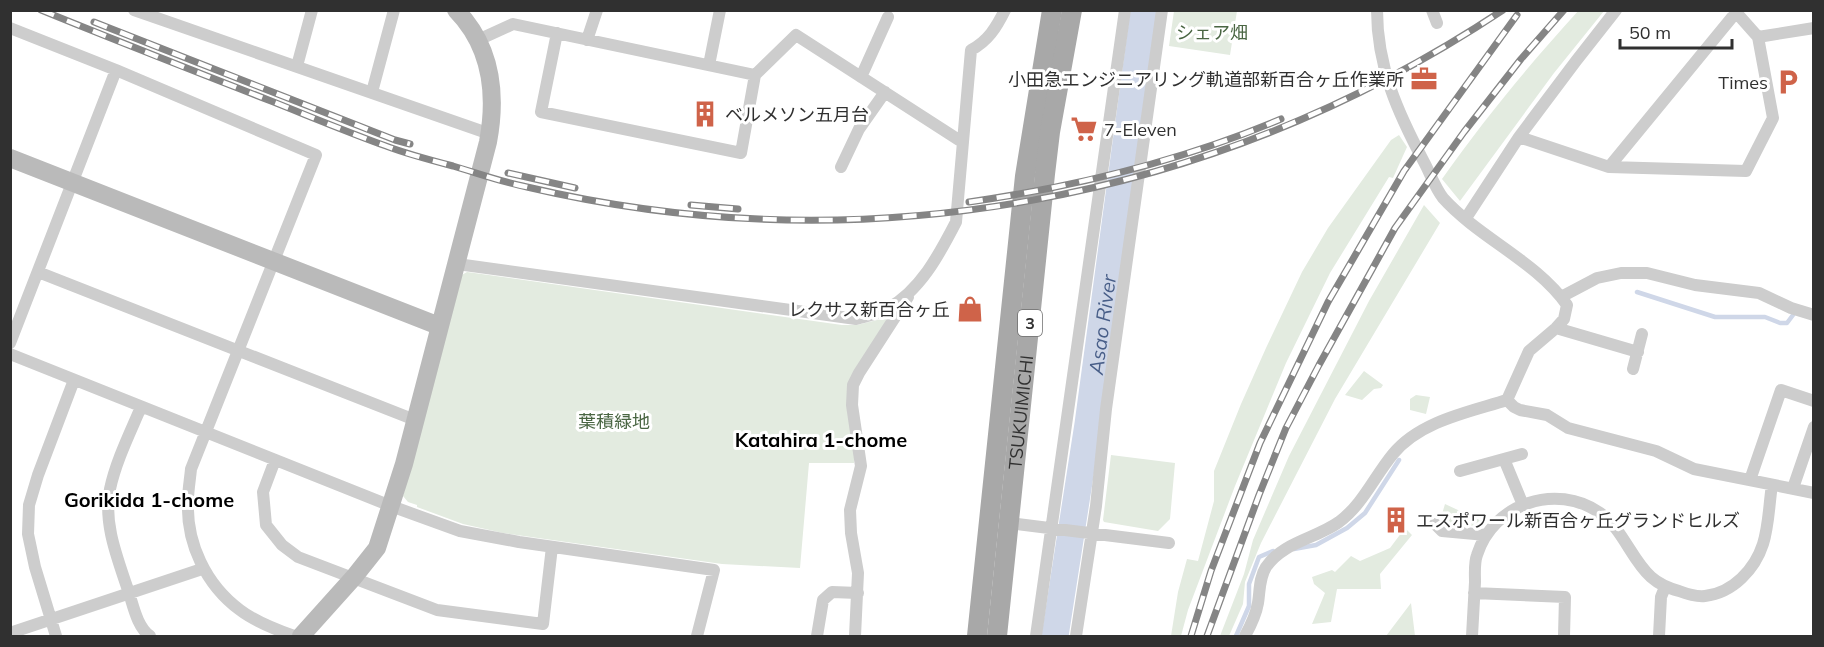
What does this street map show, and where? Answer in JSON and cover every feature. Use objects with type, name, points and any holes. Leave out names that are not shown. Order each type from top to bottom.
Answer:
[{"type":"main road","name":"TSUKUIMICHI","points":[[977,636],[1025,176],[1052,10]]},
{"type":"main road","name":"TSUKUIMICHI","points":[[997,636],[1048,153],[1072,10]]},
{"type":"street","points":[[134,10],[372,93],[489,138]]},
{"type":"street","points":[[297,66],[312,10]]},
{"type":"street","points":[[372,93],[394,10]]},
{"type":"street","points":[[301,636],[377,548],[415,420],[489,138],[492,81],[478,40],[456,10]]},
{"type":"street","points":[[587,40],[597,10]]},
{"type":"street","points":[[709,65],[720,10]]},
{"type":"street","points":[[855,636],[858,573],[850,510],[861,466],[852,405],[853,385],[938,254],[956,222],[971,50],[983,44],[995,30],[1005,10]]},
{"type":"street","points":[[1036,636],[1055,529],[1125,10]]},
{"type":"street","points":[[1076,636],[1088,533],[1096,506],[1106,409],[1162,10]]},
{"type":"street","points":[[1245,636],[1255,618],[1261,576],[1278,554],[1285,548],[1337,523],[1355,508],[1401,444],[1448,419],[1507,400],[1529,351],[1564,319],[1567,305],[1562,297],[1442,197],[1389,89],[1383,62],[1377,10]]},
{"type":"street","points":[[1432,10],[1437,23]]},
{"type":"street","points":[[1466,218],[1519,137],[1616,10]]},
{"type":"street","points":[[1519,137],[1610,167],[1746,171],[1773,118],[1758,37],[1736,11],[1610,167]]},
{"type":"street","points":[[861,77],[888,16]]},
{"type":"street","points":[[478,40],[513,24],[755,75]]},
{"type":"street","points":[[10,28],[116,70],[316,155],[191,469],[187,503],[191,534],[202,569],[218,590],[240,611],[294,636]]},
{"type":"street","points":[[1758,37],[1814,28]]},
{"type":"street","points":[[557,33],[541,112],[741,153],[755,75],[796,35],[962,142]]},
{"type":"street","points":[[10,343],[116,70]]},
{"type":"street","points":[[841,167],[859,129],[885,92]]},
{"type":"street","points":[[10,158],[439,326]]},
{"type":"street","points":[[457,264],[855,319],[885,310],[910,294]]},
{"type":"street","points":[[38,272],[415,420]]},
{"type":"street","points":[[1562,297],[1598,278],[1622,273],[1647,273],[1695,285],[1759,293],[1791,308],[1814,315]]},
{"type":"street","points":[[1556,328],[1638,352]]},
{"type":"street","points":[[1634,369],[1642,334]]},
{"type":"street","points":[[10,354],[391,506],[460,531],[480,536],[714,570],[698,636]]},
{"type":"street","points":[[56,636],[35,567],[28,534],[29,504],[74,380]]},
{"type":"street","points":[[1750,480],[1781,390],[1814,400]]},
{"type":"street","points":[[1507,400],[1520,410],[1547,415],[1568,428],[1656,451],[1694,469],[1814,493]]},
{"type":"street","points":[[141,407],[110,490],[109,509],[113,543],[135,614],[150,636]]},
{"type":"street","points":[[1793,488],[1814,427]]},
{"type":"street","points":[[1460,471],[1522,454]]},
{"type":"street","points":[[1504,459],[1523,505]]},
{"type":"street","points":[[275,460],[263,492],[266,525],[282,545],[298,557],[437,610],[543,624],[552,547]]},
{"type":"street","points":[[1472,636],[1476,556],[1494,524],[1523,505],[1535,500],[1565,499],[1584,505],[1600,513],[1623,539],[1643,569],[1665,587],[1691,595],[1706,596],[1724,591],[1740,581],[1754,564],[1763,544],[1772,485]]},
{"type":"street","points":[[1009,523],[1169,543]]},
{"type":"street","points":[[1435,524],[1442,531],[1486,535]]},
{"type":"street","points":[[10,633],[202,569]]},
{"type":"street","points":[[1659,636],[1661,597],[1665,587]]},
{"type":"street","points":[[818,636],[823,600],[832,592],[858,593]]},
{"type":"street","points":[[1474,593],[1565,597],[1564,636]]},
{"type":"green space","points":[[1579,10],[1604,11],[1554,73],[1460,201],[1442,179],[1508,92]]},
{"type":"green space","name":"シェア畑","points":[[1174,11],[1237,11],[1230,55],[1169,46]]},
{"type":"green space","points":[[1399,135],[1407,147],[1393,178],[1389,177],[1330,273],[1286,363],[1235,486],[1188,610],[1181,636],[1171,636],[1178,592],[1187,559],[1198,561],[1214,501],[1214,471],[1266,348],[1302,272],[1328,228],[1391,140]]},
{"type":"green space","points":[[1424,205],[1440,223],[1335,399],[1261,543],[1245,582],[1243,604],[1229,636],[1220,636],[1244,574],[1253,540],[1289,456],[1369,301]]},
{"type":"green space","name":"葉積緑地","points":[[467,272],[842,325],[857,325],[885,318],[888,322],[854,371],[854,463],[809,463],[800,568],[722,564],[503,533],[463,524],[408,502],[403,496],[460,276]]},
{"type":"green space","points":[[1364,371],[1383,385],[1381,388],[1374,389],[1362,400],[1345,395]]},
{"type":"green space","points":[[1416,395],[1430,397],[1426,414],[1410,410],[1410,399]]},
{"type":"green space","points":[[1111,455],[1175,463],[1170,519],[1158,531],[1104,522]]},
{"type":"green space","points":[[1445,504],[1486,523],[1483,527],[1449,523],[1442,514]]},
{"type":"green space","points":[[1405,528],[1412,535],[1380,574],[1381,589],[1337,589],[1331,622],[1312,624],[1325,593],[1314,584],[1312,577],[1332,570],[1335,572],[1351,556],[1360,561],[1390,548]]},
{"type":"green space","points":[[1411,603],[1415,636],[1386,636]]},
{"type":"waterway","name":"Asao River","points":[[1055,636],[1088,424],[1144,10]]},
{"type":"waterway","points":[[1637,292],[1715,317],[1765,317],[1780,323],[1787,323],[1793,315]]},
{"type":"waterway","points":[[1294,549],[1316,545],[1347,528],[1365,513],[1399,460]]},
{"type":"waterway","points":[[1236,636],[1249,606],[1249,584],[1259,557],[1273,551]]},
{"type":"railway","points":[[41,10],[371,141],[499,180],[654,210],[781,220],[908,216],[1033,200],[1156,171],[1276,130],[1392,76],[1503,10]]},
{"type":"railway","points":[[1207,636],[1286,428],[1395,228],[1464,132],[1521,59],[1564,10]]},
{"type":"railway","points":[[1191,636],[1211,571],[1260,443],[1328,302],[1404,171],[1517,15]]},
{"type":"railway","points":[[94,22],[410,144]]},
{"type":"railway","points":[[969,202],[1088,180],[1128,170],[1206,147],[1281,119]]},
{"type":"railway","points":[[508,173],[575,188]]},
{"type":"railway","points":[[691,205],[738,209]]},
{"type":"place","name":"小田急エンジニアリング軌道部新百合ヶ丘作業所","points":[[1424,79]]},
{"type":"place","name":"Times","points":[[1788,82]]},
{"type":"place","name":"ベルメソン五月台","points":[[705,114]]},
{"type":"place","name":"7-Eleven","points":[[1084,129]]},
{"type":"place","name":"レクサス新百合ヶ丘","points":[[970,309]]},
{"type":"place","name":"エスポワール新百合ヶ丘グランドヒルズ","points":[[1396,520]]},
{"type":"district","name":"Katahira 1-chome","points":[[821,439]]},
{"type":"district","name":"Gorikida 1-chome","points":[[149,499]]}]
